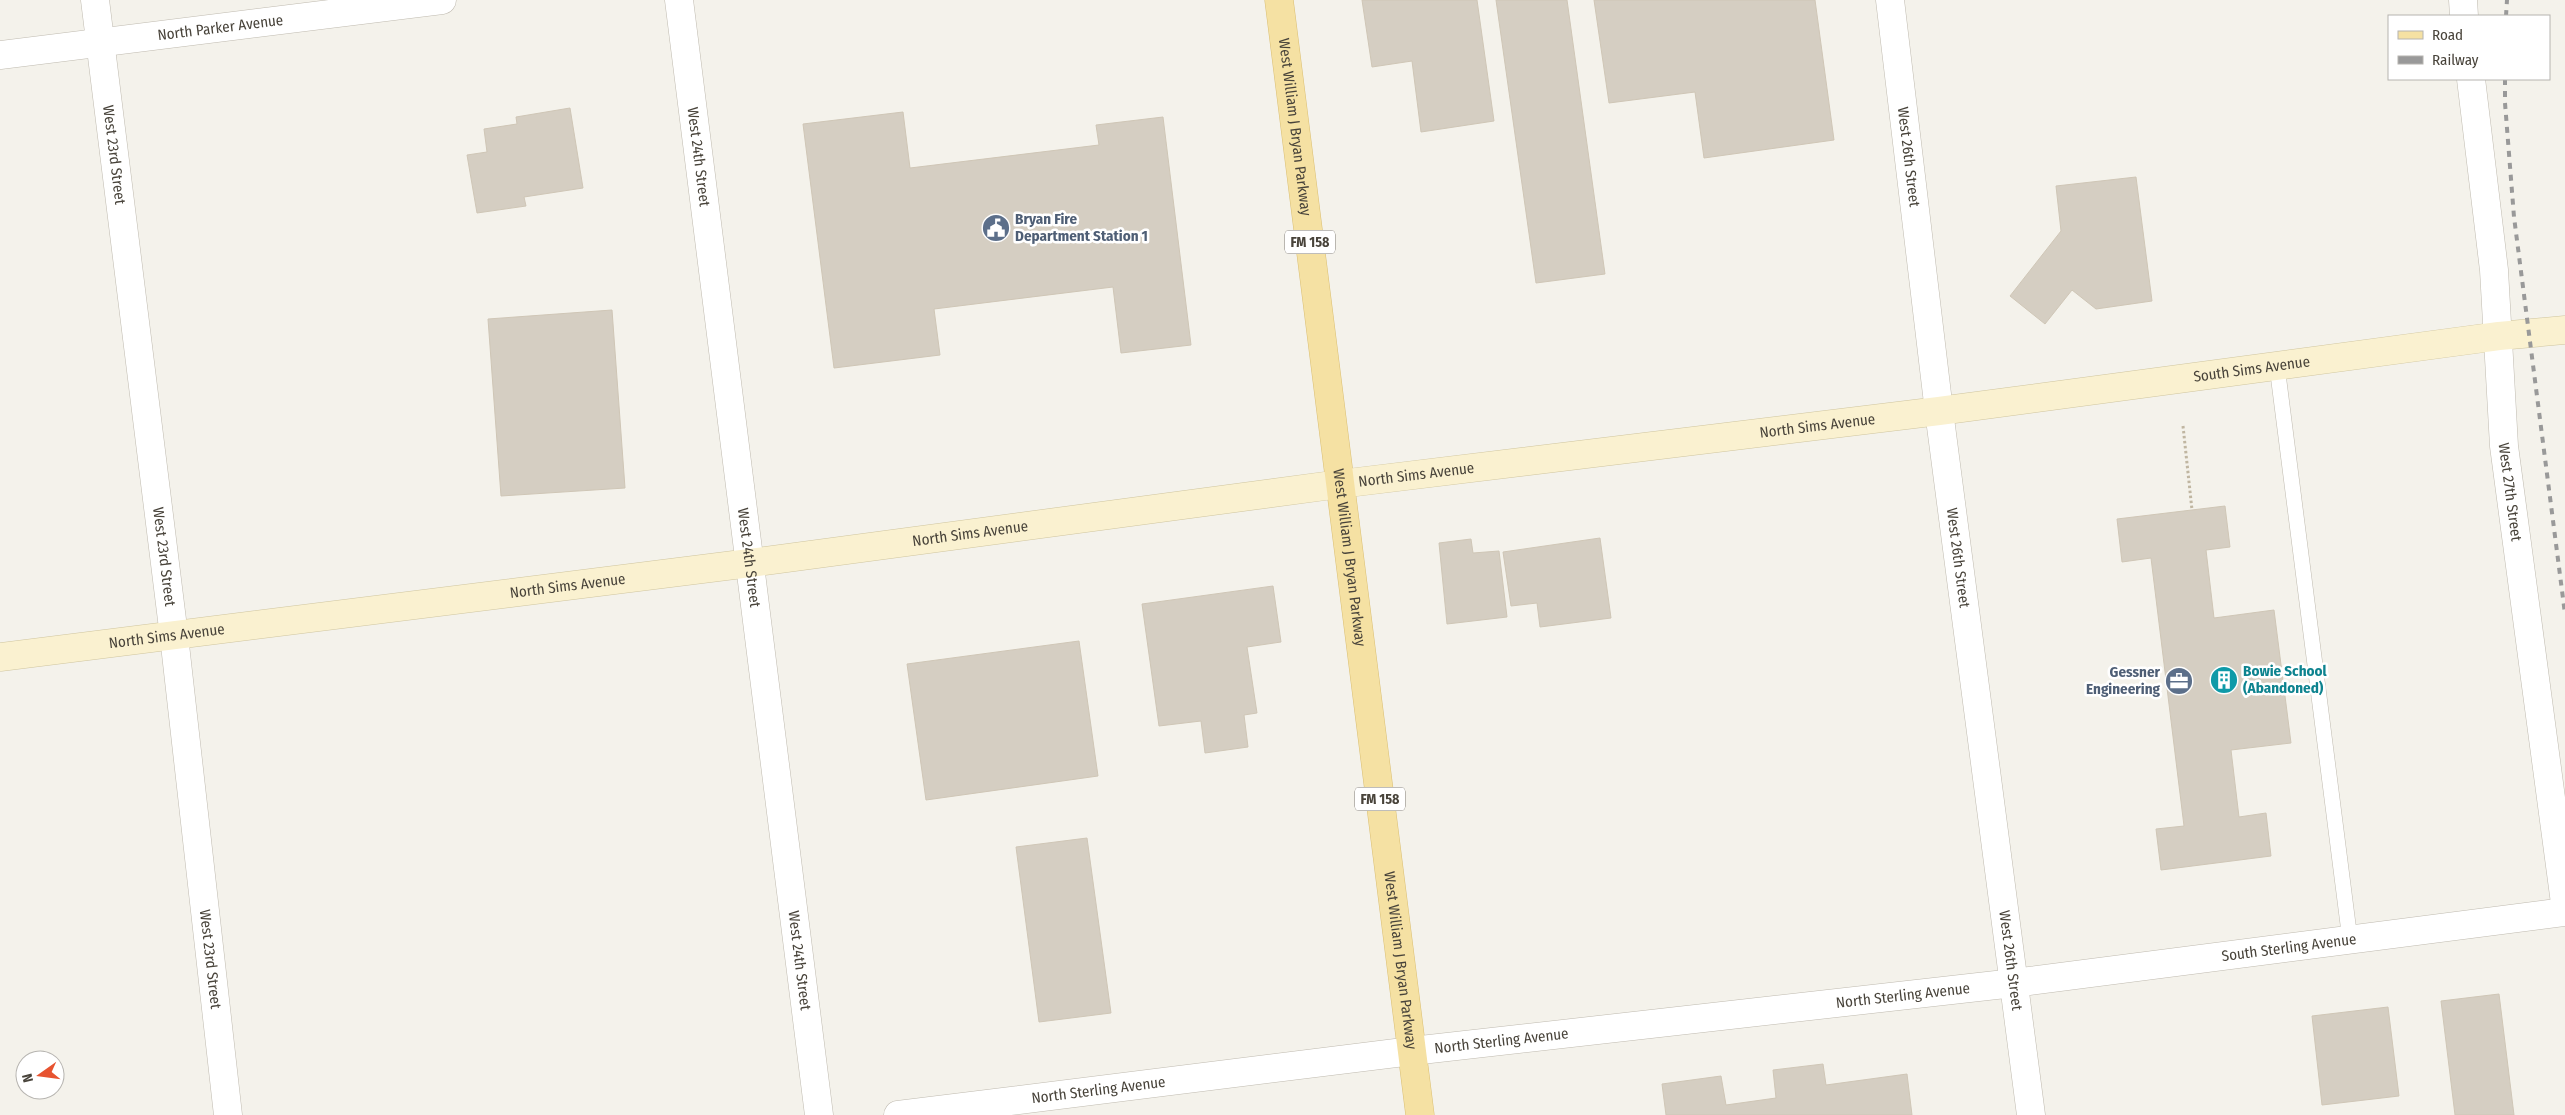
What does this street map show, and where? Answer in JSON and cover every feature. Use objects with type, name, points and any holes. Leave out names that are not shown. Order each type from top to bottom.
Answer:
[{"type":"main road","name":"West William J Bryan Parkway","points":[[1279,0],[1420,1115]]},
{"type":"street","name":"West 23rd Street","points":[[95,0],[174,636],[228,1115]]},
{"type":"street","name":"North Parker Avenue","points":[[0,55],[442,0]]},
{"type":"street","name":"West 24th Street","points":[[679,0],[819,1115]]},
{"type":"street","name":"West 26th Street","points":[[1890,0],[1939,411],[2031,1115]]},
{"type":"street","points":[[2463,0],[2464,15]]},
{"type":"street","name":"West 27th Street","points":[[2471,80],[2494,270],[2504,446],[2565,903]]},
{"type":"street","name":"South Sims Avenue","points":[[1939,411],[2499,336],[2565,330]]},
{"type":"street","name":"North Sims Avenue","points":[[0,657],[750,563],[1340,484],[1939,411]]},
{"type":"street","name":"South Sterling Avenue","points":[[2014,983],[2565,912]]},
{"type":"street","name":"North Sterling Avenue","points":[[898,1115],[1412,1051],[2014,983]]},
{"type":"lane","points":[[2277,366],[2350,940]]},
{"type":"path","points":[[2184,426],[2192,510]]},
{"type":"building","points":[[1362,0],[1477,0],[1494,121],[1421,132],[1412,61],[1372,67]]},
{"type":"building","points":[[1496,0],[1567,0],[1605,274],[1536,283]]},
{"type":"building","points":[[1594,0],[1815,0],[1834,140],[1704,158],[1695,92],[1609,103]]},
{"type":"building","points":[[570,108],[583,188],[524,197],[526,206],[477,213],[467,155],[487,152],[484,129],[517,124],[516,117]]},
{"type":"building","name":"Bryan Fire Department Station 1","points":[[903,112],[910,168],[1099,145],[1096,125],[1163,117],[1191,345],[1121,353],[1113,287],[934,309],[940,355],[834,368],[803,124]]},
{"type":"building","points":[[2136,177],[2152,301],[2096,309],[2072,290],[2045,324],[2010,296],[2061,231],[2056,186]]},
{"type":"building","points":[[612,310],[625,488],[501,496],[488,319]]},
{"type":"building","name":"Bowie School (Abandoned)","points":[[2225,506],[2230,547],[2206,550],[2214,618],[2274,610],[2291,743],[2231,750],[2239,817],[2266,813],[2271,856],[2161,870],[2156,829],[2184,826],[2151,558],[2122,562],[2117,519]]},
{"type":"building","points":[[1600,538],[1611,618],[1540,627],[1537,603],[1511,606],[1503,552]]},
{"type":"building","points":[[1471,539],[1473,553],[1499,551],[1507,617],[1447,624],[1439,543]]},
{"type":"building","points":[[1273,586],[1281,642],[1247,647],[1257,713],[1244,715],[1248,747],[1205,753],[1201,721],[1159,726],[1142,604]]},
{"type":"building","points":[[1079,641],[1098,776],[926,800],[907,664]]},
{"type":"building","points":[[1087,838],[1111,1013],[1039,1022],[1016,847]]},
{"type":"building","points":[[2499,994],[2514,1115],[2455,1115],[2441,1001]]},
{"type":"building","points":[[2388,1007],[2399,1096],[2322,1105],[2312,1016]]},
{"type":"building","points":[[1823,1064],[1826,1085],[1907,1074],[1912,1115],[1666,1115],[1662,1084],[1721,1076],[1726,1105],[1776,1098],[1773,1070]]},
{"type":"railway","points":[[2506,15],[2507,0]]},
{"type":"railway","points":[[2505,80],[2505,103],[2514,217],[2565,614]]},
{"type":"place","name":"Bryan Fire Department Station 1","points":[[996,228]]},
{"type":"place","name":"Bowie School (Abandoned)","points":[[2224,680]]},
{"type":"place","name":"Gessner Engineering","points":[[2179,681]]}]
